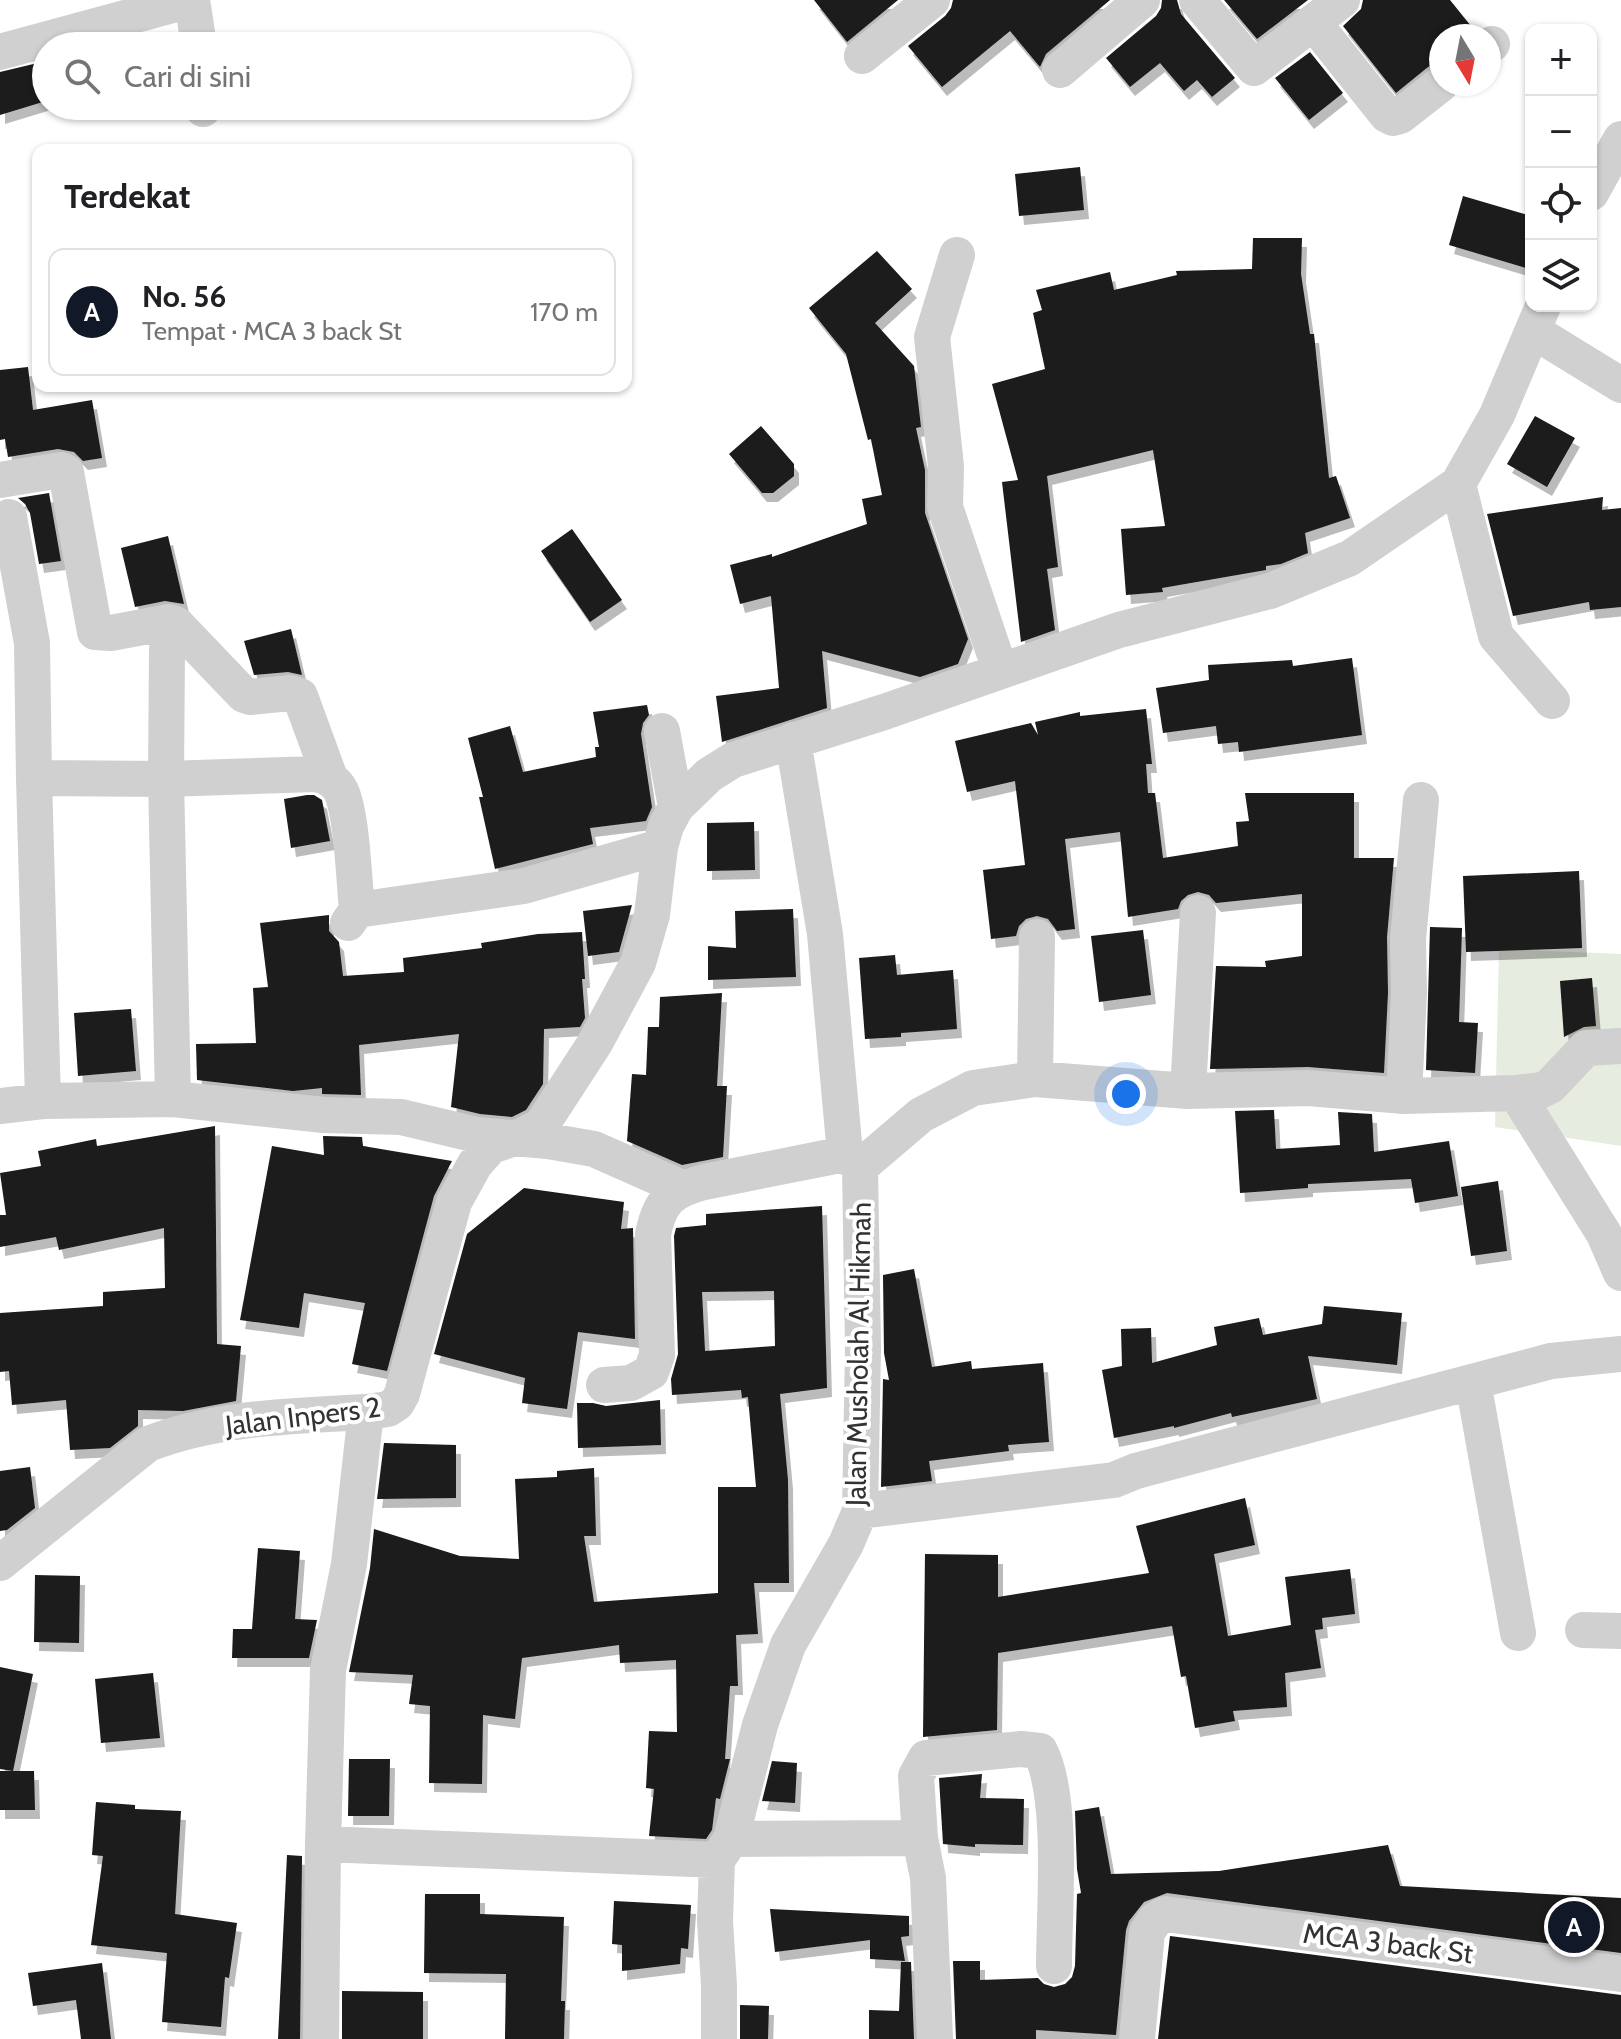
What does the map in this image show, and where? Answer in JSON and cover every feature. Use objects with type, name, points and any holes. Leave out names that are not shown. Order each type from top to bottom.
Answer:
[{"type":"street","points":[[862,56],[932,0]]},
{"type":"street","points":[[1060,70],[1142,0]]},
{"type":"street","points":[[1197,0],[1254,68],[1342,0]]},
{"type":"street","points":[[74,32],[184,2],[193,6],[197,32]]},
{"type":"street","points":[[1313,22],[1387,115],[1393,118],[1400,116],[1429,93]]},
{"type":"street","points":[[0,52],[32,43]]},
{"type":"street","points":[[1597,183],[1621,139]]},
{"type":"street","points":[[1597,196],[1621,204]]},
{"type":"street","points":[[957,255],[932,337],[946,466],[945,507],[1000,670]]},
{"type":"street","points":[[676,807],[709,775],[733,760],[884,712],[1119,630],[1270,591],[1350,558],[1458,484],[1497,415],[1538,319],[1621,385]]},
{"type":"street","points":[[0,480],[61,470],[66,472],[95,632],[111,633],[169,622],[176,624],[244,695],[290,693],[300,696],[330,778],[340,789],[345,806],[352,916],[524,886],[660,847]]},
{"type":"street","points":[[1458,484],[1496,636],[1552,701]]},
{"type":"street","points":[[9,517],[32,643],[43,1101]]},
{"type":"street","points":[[167,649],[166,779],[173,1099]]},
{"type":"street","points":[[662,731],[676,807]]},
{"type":"street","name":"Jalan Musholah Al Hikmah","points":[[719,2039],[715,1921],[724,1849],[760,1725],[788,1645],[846,1544],[860,1511],[863,1348],[852,1160],[825,934],[793,740]]},
{"type":"street","points":[[34,778],[166,779],[316,774],[330,778]]},
{"type":"street","points":[[1404,1096],[1408,939],[1421,800]]},
{"type":"street","name":"Jalan Inpers 2","points":[[0,1563],[148,1444],[176,1433],[222,1424],[366,1412],[388,1409],[397,1403],[454,1202],[475,1164],[491,1146],[541,1126],[595,1043],[638,963],[652,915],[660,847],[676,807]]},
{"type":"street","points":[[1188,1091],[1198,913]]},
{"type":"street","points":[[1035,1079],[1037,937]]},
{"type":"street","points":[[604,1385],[631,1383],[651,1372],[657,1355],[653,1234],[657,1215],[668,1198],[682,1188],[852,1160],[921,1115],[973,1088],[1035,1079],[1188,1091],[1308,1088],[1404,1096],[1516,1093],[1550,1086],[1586,1048],[1621,1046]]},
{"type":"street","points":[[1516,1093],[1604,1234],[1621,1273]]},
{"type":"street","points":[[0,1106],[43,1101],[173,1099],[324,1115],[401,1117],[477,1135],[548,1141],[594,1149],[682,1188]]},
{"type":"street","points":[[860,1511],[1114,1480],[1136,1471],[1551,1361],[1621,1354]]},
{"type":"street","points":[[1473,1382],[1518,1633]]},
{"type":"street","points":[[321,2039],[328,1670],[349,1564],[366,1412]]},
{"type":"street","points":[[1583,1630],[1621,1631]]},
{"type":"street","points":[[935,2039],[928,1878],[920,1838],[916,1776],[926,1758],[1021,1749],[1040,1751],[1047,1765],[1053,1794],[1054,1966]]},
{"type":"street","points":[[323,1844],[724,1849],[920,1838]]},
{"type":"street","name":"MCA 3 back St","points":[[1137,2039],[1147,1932],[1155,1920],[1165,1914],[1621,1974]]},
{"type":"shaded area","points":[[1499,949],[1621,954],[1621,1146],[1495,1127]]},
{"type":"building","points":[[814,0],[898,0],[847,42]]},
{"type":"building","points":[[953,0],[1110,0],[1046,54],[1040,67],[1010,31],[942,87],[908,46],[945,16]]},
{"type":"building","points":[[1162,0],[1177,0],[1181,14],[1235,78],[1212,97],[1197,80],[1184,91],[1160,63],[1130,87],[1106,58],[1156,16]]},
{"type":"building","points":[[1224,0],[1308,0],[1257,39]]},
{"type":"building","points":[[1363,0],[1450,0],[1469,24],[1429,24],[1429,67],[1396,93],[1343,26],[1361,9]]},
{"type":"building","points":[[1310,52],[1343,93],[1309,120],[1275,78]]},
{"type":"building","points":[[32,64],[32,105],[0,115],[0,72]]},
{"type":"building","points":[[1080,167],[1084,210],[1019,216],[1015,174]]},
{"type":"building","points":[[1463,196],[1525,214],[1525,268],[1449,245]]},
{"type":"building","points":[[1253,238],[1302,238],[1301,274],[1310,334],[1314,334],[1329,478],[1336,476],[1350,518],[1305,533],[1308,553],[1281,564],[1266,566],[1266,570],[1162,588],[1163,592],[1126,595],[1121,529],[1165,526],[1153,450],[1047,476],[1058,567],[1047,569],[1055,630],[1021,642],[1002,482],[1018,480],[992,384],[1045,369],[1033,313],[1042,310],[1036,290],[1110,272],[1114,290],[1177,275],[1176,271],[1252,269]]},
{"type":"building","points":[[877,251],[912,289],[875,323],[914,366],[921,427],[916,428],[925,470],[925,513],[968,639],[958,664],[920,677],[822,651],[827,708],[722,742],[716,696],[779,688],[771,596],[740,604],[730,565],[772,554],[772,557],[867,524],[862,499],[882,495],[871,439],[868,440],[846,354],[809,308]]},
{"type":"building","points":[[28,367],[33,410],[92,400],[102,458],[83,461],[74,452],[58,449],[8,457],[5,439],[0,440],[0,370]]},
{"type":"building","points":[[1535,416],[1575,438],[1547,487],[1507,464]]},
{"type":"building","points":[[761,426],[794,464],[794,476],[773,493],[762,493],[729,454]]},
{"type":"building","points":[[49,493],[61,561],[39,564],[30,513],[18,498]]},
{"type":"building","points":[[1603,497],[1602,510],[1621,508],[1621,607],[1590,610],[1589,602],[1513,616],[1487,514]]},
{"type":"building","points":[[572,529],[622,600],[590,622],[541,551]]},
{"type":"building","points":[[168,536],[184,604],[165,601],[135,607],[121,548]]},
{"type":"building","points":[[291,629],[302,675],[288,672],[254,675],[244,641]]},
{"type":"building","points":[[1352,658],[1362,735],[1239,752],[1238,742],[1218,744],[1216,726],[1163,733],[1156,688],[1209,680],[1208,665],[1292,660],[1293,666]]},
{"type":"building","points":[[647,705],[649,715],[643,723],[641,734],[652,807],[646,821],[590,828],[593,844],[495,869],[479,797],[483,797],[468,738],[510,726],[523,772],[596,757],[595,747],[599,747],[593,712]]},
{"type":"building","points":[[1146,709],[1152,764],[1146,764],[1148,793],[1155,793],[1163,858],[1238,846],[1236,822],[1249,821],[1245,793],[1354,793],[1354,858],[1394,858],[1387,937],[1384,1073],[1308,1067],[1210,1069],[1216,966],[1266,967],[1265,961],[1302,956],[1302,894],[1216,903],[1209,895],[1198,892],[1188,895],[1178,909],[1128,917],[1120,832],[1065,839],[1075,929],[1057,931],[1048,919],[1037,916],[1026,919],[1019,926],[1016,936],[991,939],[983,870],[1025,865],[1015,781],[967,792],[955,741],[1031,723],[1038,735],[1035,722],[1080,712],[1080,716]]},
{"type":"building","points":[[307,795],[322,800],[330,841],[291,848],[284,799]]},
{"type":"building","points":[[754,822],[755,870],[707,871],[707,823]]},
{"type":"building","points":[[1579,871],[1582,948],[1466,952],[1463,876]]},
{"type":"building","points":[[632,905],[619,952],[588,956],[583,911]]},
{"type":"building","points":[[793,909],[796,977],[708,980],[708,946],[736,948],[735,911]]},
{"type":"building","points":[[329,915],[329,931],[339,942],[343,976],[404,972],[403,958],[482,948],[481,943],[538,934],[582,932],[585,1018],[580,1027],[544,1029],[543,1084],[526,1110],[512,1117],[451,1107],[459,1034],[359,1045],[361,1095],[322,1094],[322,1088],[293,1091],[197,1080],[196,1044],[256,1043],[253,988],[268,987],[260,923]]},
{"type":"building","points":[[1430,927],[1462,928],[1459,1022],[1478,1023],[1475,1073],[1426,1070]]},
{"type":"building","points":[[1143,930],[1151,995],[1099,1002],[1091,936]]},
{"type":"building","points":[[895,955],[897,975],[953,970],[957,1029],[865,1039],[859,958]]},
{"type":"building","points":[[1592,978],[1596,1026],[1584,1027],[1564,1037],[1560,981]]},
{"type":"building","points":[[722,993],[717,1086],[727,1086],[723,1157],[682,1165],[627,1141],[632,1074],[646,1075],[648,1027],[659,1027],[660,997]]},
{"type":"building","points":[[131,1009],[136,1071],[78,1076],[74,1013]]},
{"type":"building","points":[[1274,1110],[1276,1149],[1340,1145],[1338,1112],[1372,1114],[1374,1152],[1449,1141],[1458,1196],[1415,1203],[1411,1179],[1308,1184],[1308,1188],[1240,1193],[1235,1111]]},
{"type":"building","points":[[215,1126],[217,1344],[241,1346],[236,1401],[183,1411],[138,1410],[138,1426],[110,1448],[70,1450],[66,1400],[12,1405],[9,1371],[0,1372],[0,1313],[103,1306],[103,1292],[165,1288],[164,1228],[59,1250],[56,1237],[0,1247],[0,1215],[6,1215],[0,1173],[41,1166],[38,1151],[96,1139],[97,1146]]},
{"type":"building","points":[[323,1136],[362,1137],[363,1146],[452,1161],[434,1196],[387,1371],[352,1364],[365,1303],[304,1293],[299,1328],[240,1320],[272,1146],[324,1155]]},
{"type":"building","points":[[1498,1181],[1507,1251],[1471,1256],[1461,1187]]},
{"type":"building","points":[[524,1188],[624,1202],[621,1229],[633,1228],[635,1339],[578,1332],[567,1409],[522,1403],[525,1378],[434,1354],[467,1234]]},
{"type":"building","points":[[822,1206],[827,1388],[780,1394],[788,1480],[789,1583],[754,1583],[758,1634],[736,1635],[738,1686],[730,1686],[725,1759],[730,1759],[720,1799],[716,1798],[712,1830],[706,1839],[649,1836],[654,1789],[646,1788],[649,1731],[677,1732],[676,1660],[620,1663],[619,1645],[522,1658],[515,1719],[483,1715],[482,1784],[429,1783],[430,1706],[409,1704],[413,1675],[349,1672],[370,1568],[374,1529],[460,1556],[519,1559],[515,1479],[557,1477],[557,1471],[594,1468],[596,1536],[584,1536],[594,1602],[718,1593],[718,1487],[756,1487],[748,1397],[742,1398],[741,1390],[672,1395],[671,1379],[678,1354],[674,1236],[676,1228],[706,1225],[706,1214]],"holes":[[[774,1291],[775,1346],[705,1351],[702,1292]]]},
{"type":"building","points":[[914,1269],[932,1367],[971,1361],[972,1369],[1043,1363],[1049,1442],[1008,1445],[1009,1451],[929,1461],[932,1481],[881,1487],[883,1379],[889,1380],[884,1353],[883,1275]]},
{"type":"building","points":[[1324,1306],[1402,1313],[1397,1365],[1308,1356],[1317,1399],[1232,1417],[1231,1413],[1174,1428],[1114,1438],[1102,1370],[1122,1366],[1121,1329],[1151,1328],[1152,1363],[1217,1345],[1214,1327],[1259,1318],[1263,1335],[1322,1324]]},
{"type":"building","points":[[660,1400],[661,1445],[578,1448],[577,1403],[606,1406]]},
{"type":"building","points":[[384,1443],[456,1445],[456,1498],[377,1499]]},
{"type":"building","points":[[30,1467],[35,1508],[7,1530],[0,1531],[0,1471]]},
{"type":"building","points":[[1245,1498],[1255,1545],[1214,1554],[1228,1636],[1291,1625],[1285,1577],[1350,1569],[1355,1614],[1322,1618],[1323,1629],[1315,1630],[1321,1668],[1285,1673],[1287,1707],[1233,1711],[1235,1721],[1195,1728],[1186,1676],[1181,1677],[1172,1626],[998,1653],[997,1730],[923,1737],[925,1554],[998,1555],[998,1597],[1149,1573],[1136,1526]]},
{"type":"building","points":[[258,1548],[300,1551],[295,1619],[317,1620],[309,1658],[232,1658],[233,1629],[252,1629]]},
{"type":"building","points":[[35,1575],[80,1576],[79,1643],[34,1642]]},
{"type":"building","points":[[0,1667],[33,1674],[13,1771],[0,1769]]},
{"type":"building","points":[[153,1673],[160,1738],[101,1743],[95,1679]]},
{"type":"building","points":[[349,1759],[390,1759],[389,1816],[348,1816]]},
{"type":"building","points":[[772,1761],[797,1763],[795,1803],[762,1801]]},
{"type":"building","points":[[0,1771],[34,1771],[35,1810],[0,1810]]},
{"type":"building","points":[[982,1774],[980,1798],[1024,1799],[1023,1845],[975,1844],[975,1847],[943,1844],[939,1778]]},
{"type":"building","points":[[96,1802],[135,1805],[135,1809],[181,1811],[175,1914],[237,1923],[229,1978],[225,1977],[221,2027],[162,2022],[167,1953],[91,1945],[103,1856],[92,1855]]},
{"type":"building","points":[[1099,1807],[1111,1874],[1219,1871],[1388,1845],[1400,1886],[1621,1898],[1621,1953],[1167,1893],[1144,1902],[1129,1921],[1116,2035],[1036,2030],[1036,2039],[956,2039],[953,1961],[980,1961],[980,1980],[1038,1978],[1054,1987],[1065,1984],[1072,1977],[1077,1894],[1081,1893],[1075,1811]]},
{"type":"building","points":[[287,1855],[302,1856],[300,2039],[278,2039]]},
{"type":"building","points":[[425,1894],[480,1894],[480,1914],[564,1917],[561,2001],[565,2001],[564,2039],[505,2039],[506,1974],[424,1973]]},
{"type":"building","points":[[614,1901],[691,1905],[688,1949],[681,1948],[680,1964],[622,1971],[622,1945],[612,1944]]},
{"type":"building","points":[[770,1909],[909,1916],[909,1936],[901,1937],[905,1961],[870,1959],[870,1940],[775,1952]]},
{"type":"building","points":[[1170,1936],[1621,1995],[1621,2039],[1158,2039]]},
{"type":"building","points":[[901,1962],[911,1962],[914,2039],[869,2039],[869,2010],[899,2011]]},
{"type":"building","points":[[102,1963],[111,2039],[81,2039],[76,2000],[33,2006],[28,1973]]},
{"type":"building","points":[[342,1991],[423,1992],[423,2039],[342,2039]]},
{"type":"building","points":[[740,2005],[769,2006],[768,2039],[740,2039]]},
{"type":"place","name":"No. 56","points":[[1574,1927]]}]
